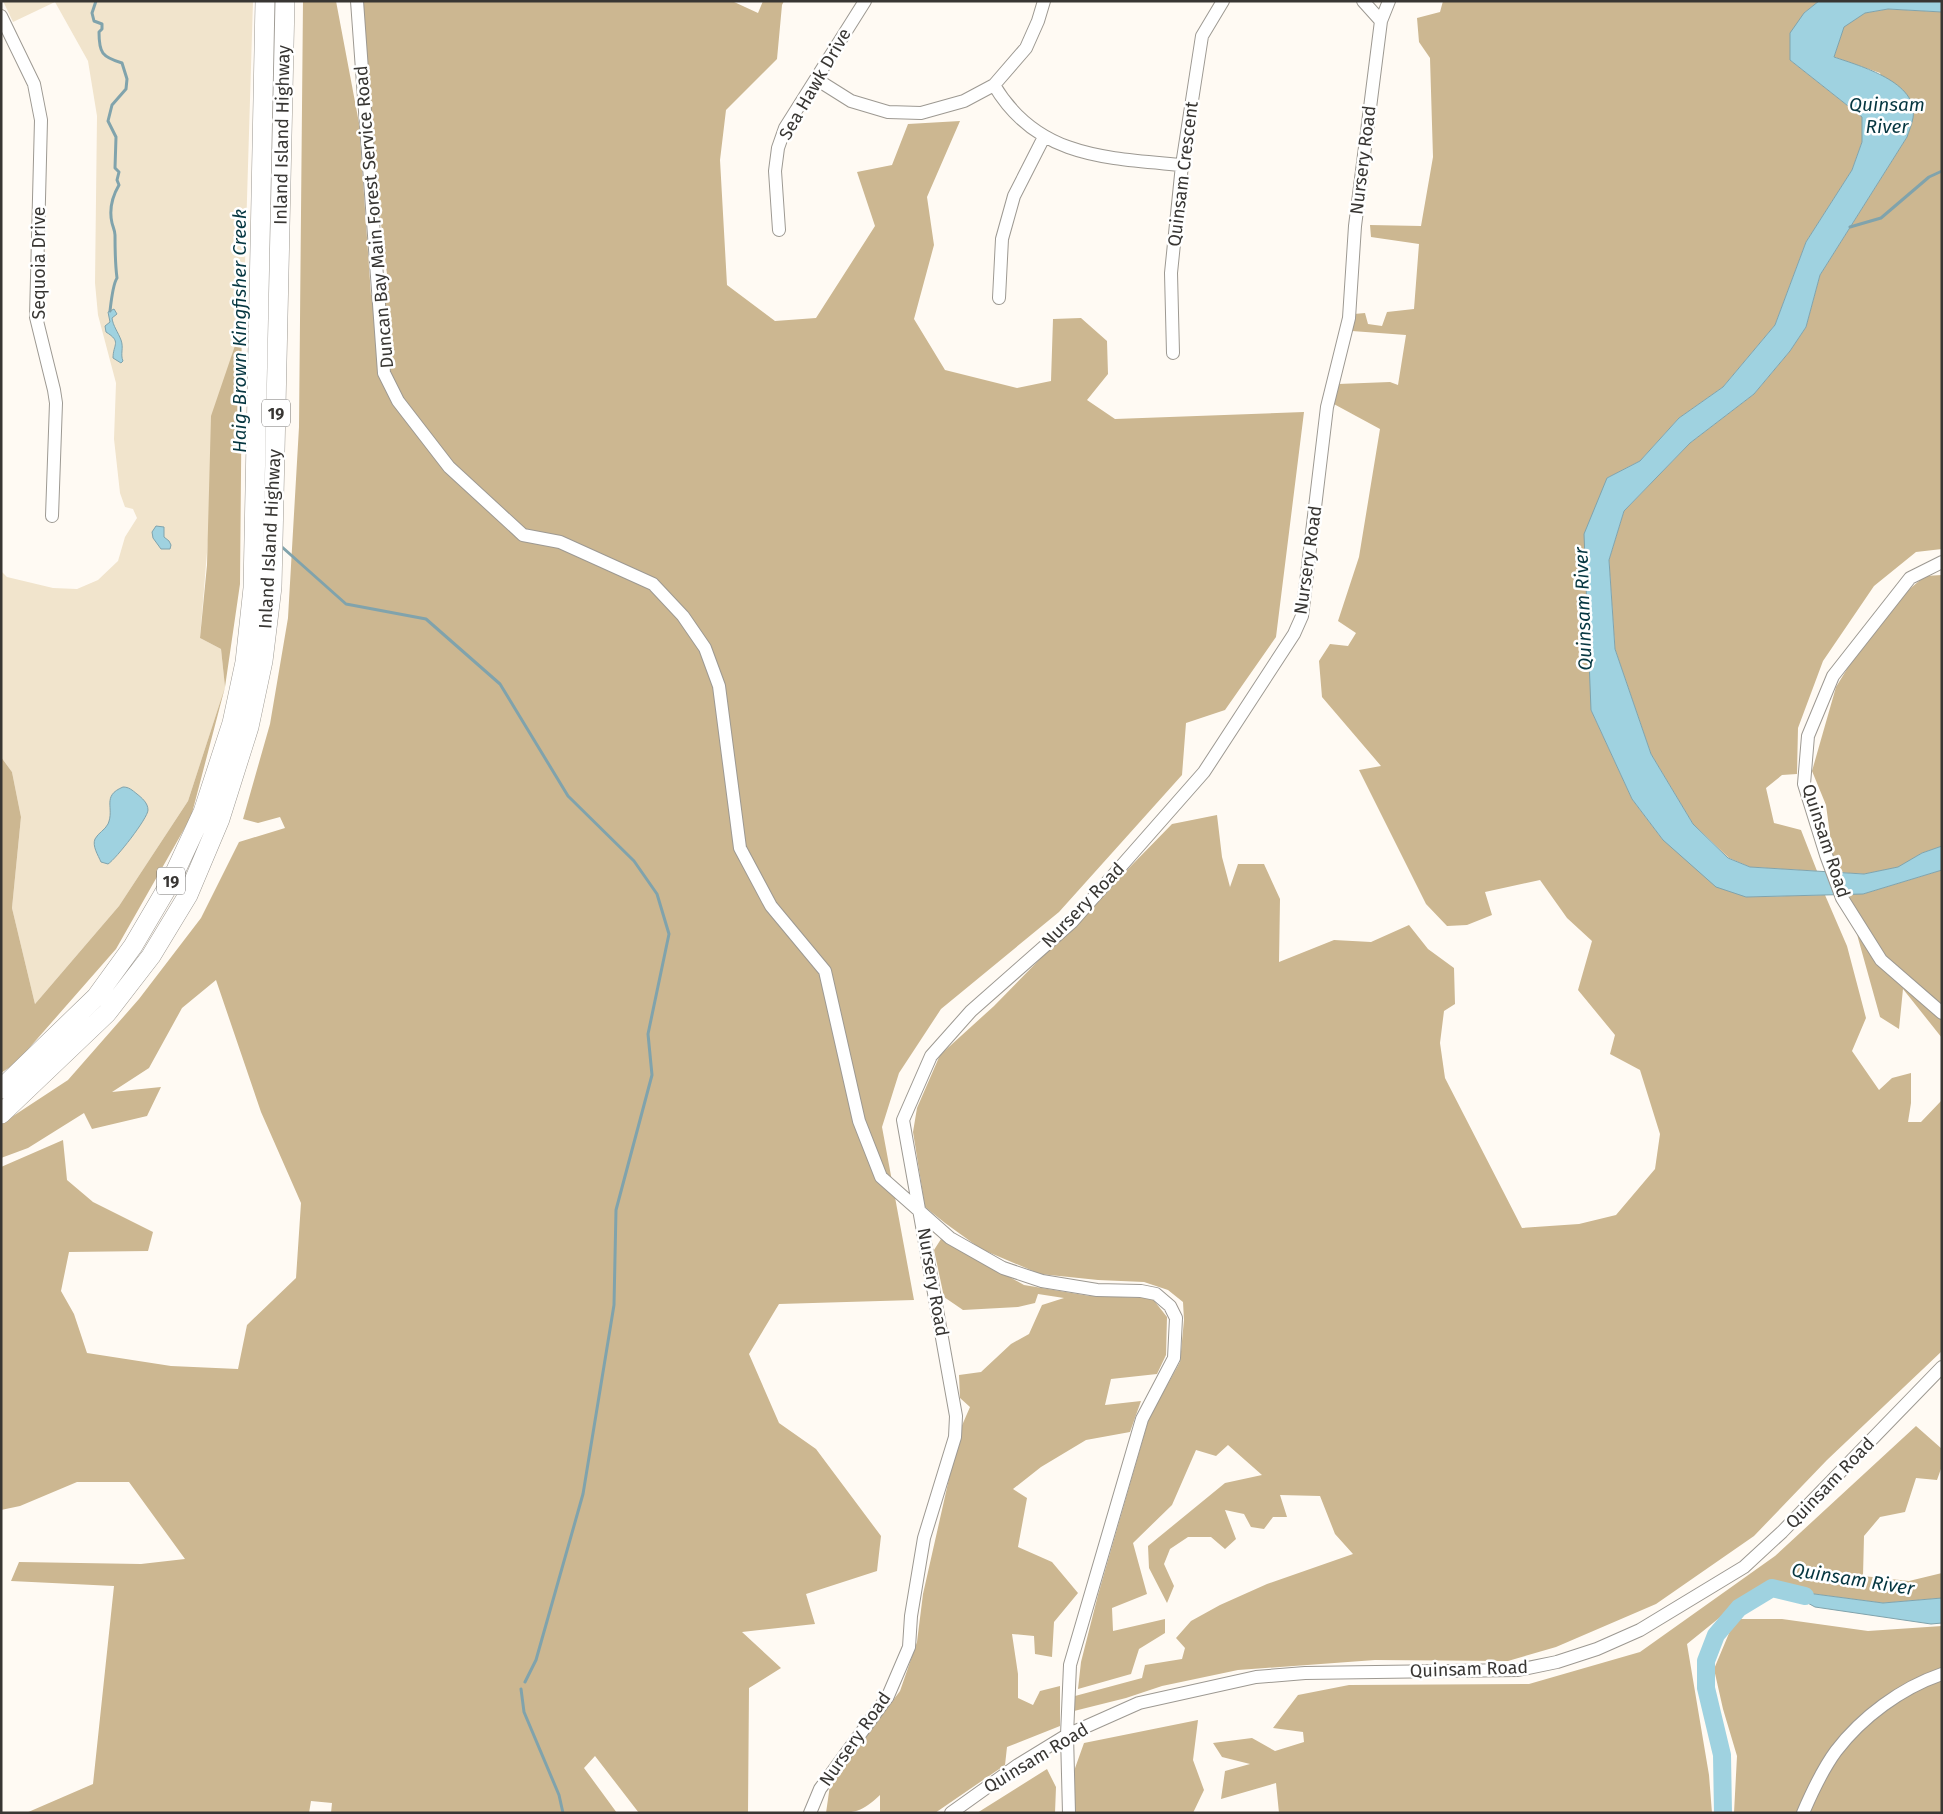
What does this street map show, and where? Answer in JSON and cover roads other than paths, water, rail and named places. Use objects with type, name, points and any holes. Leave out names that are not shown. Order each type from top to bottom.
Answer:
[{"type":"highway","name":"Inland Island Highway","points":[[1,1089],[89,1004],[133,946],[170,882],[203,812],[232,723],[245,662],[253,588],[265,1]]},
{"type":"highway","name":"Inland Island Highway","points":[[1,1114],[107,1013],[151,956],[188,895],[220,819],[249,727],[263,661],[272,587],[285,1]]},
{"type":"street","name":"Duncan Bay Main Forest Service Road","points":[[357,1],[384,373],[398,402],[449,466],[523,536],[560,542],[653,584],[683,616],[705,648],[719,686],[740,848],[770,906],[825,971],[860,1121],[881,1177],[950,1238],[1003,1268],[1042,1281],[1097,1290],[1141,1290],[1156,1294],[1170,1306],[1176,1318],[1174,1358],[1142,1419],[1070,1665],[1068,1734],[1069,1813]]},
{"type":"street","name":"Sea Hawk Drive","points":[[780,230],[775,171],[778,148],[785,128],[865,1]]},
{"type":"street","points":[[816,80],[851,101],[888,112],[921,112],[964,101],[994,85],[1026,48],[1038,21],[1044,1]]},
{"type":"street","name":"Quinsam Crescent","points":[[1173,353],[1171,273],[1182,165],[1202,36],[1223,1]]},
{"type":"street","points":[[1363,1],[1381,21]]},
{"type":"street","name":"Nursery Road","points":[[810,1813],[820,1789],[888,1696],[909,1648],[910,1616],[924,1538],[955,1437],[956,1416],[921,1212],[903,1120],[931,1056],[971,1011],[1072,922],[1204,772],[1294,634],[1302,616],[1327,407],[1349,318],[1355,226],[1381,21],[1389,1]]},
{"type":"street","name":"Sequoia Drive","points":[[1,16],[34,84],[40,120],[36,317],[56,403],[52,516]]},
{"type":"street","points":[[994,85],[1017,114],[1044,137],[1078,151],[1101,157],[1182,165]]},
{"type":"street","points":[[999,298],[1002,240],[1014,196],[1044,137]]},
{"type":"street","name":"Quinsam Road","points":[[1942,562],[1910,578],[1832,676],[1808,736],[1804,784],[1826,855],[1842,898],[1856,922],[1881,960],[1942,1013]]},
{"type":"street","name":"Quinsam Road","points":[[951,1813],[1018,1765],[1068,1734],[1139,1703],[1256,1677],[1305,1673],[1518,1670],[1557,1662],[1597,1649],[1640,1630],[1744,1567],[1782,1532],[1942,1367]]},
{"type":"street","points":[[1803,1813],[1837,1750],[1864,1722],[1884,1704],[1904,1691],[1942,1674]]},
{"type":"water","name":"Quinsam River","points":[[1819,1],[1942,1],[1942,12],[1888,9],[1865,13],[1844,27],[1834,57],[1872,71],[1897,85],[1907,95],[1912,105],[1913,118],[1911,125],[1907,137],[1820,275],[1806,327],[1790,351],[1754,394],[1690,443],[1624,511],[1609,560],[1615,649],[1651,754],[1693,824],[1728,858],[1750,867],[1864,874],[1898,867],[1922,853],[1942,846],[1942,870],[1863,894],[1746,897],[1716,887],[1663,840],[1632,799],[1591,710],[1584,534],[1607,478],[1640,461],[1679,418],[1723,387],[1775,325],[1806,242],[1852,170],[1862,142],[1862,117],[1790,60],[1790,33],[1804,13]]},
{"type":"water","points":[[114,309],[117,314],[112,318],[122,343],[123,361],[121,363],[113,358],[115,341],[106,332],[105,326],[110,322],[108,312]]},
{"type":"water","points":[[156,526],[164,527],[164,537],[171,545],[170,549],[161,549],[153,538],[152,532]]},
{"type":"water","points":[[123,787],[130,789],[141,797],[146,803],[148,810],[131,838],[118,855],[108,864],[101,862],[94,842],[108,824],[112,794]]},
{"type":"water","name":"Quinsam River","points":[[1784,1590],[1883,1603],[1942,1598],[1942,1623],[1931,1624],[1815,1607]]},
{"type":"waterway","points":[[96,1],[92,13],[94,21],[102,24],[102,29],[99,32],[101,49],[110,59],[122,63],[127,79],[126,89],[112,105],[108,121],[116,137],[115,168],[119,172],[117,180],[119,185],[111,208],[111,218],[115,234],[117,278],[113,289],[110,311]]},
{"type":"waterway","points":[[1850,227],[1881,218],[1929,177],[1942,171]]},
{"type":"waterway","name":"Haig-Brown Kingfisher Creek","points":[[282,547],[346,604],[426,619],[500,684],[568,796],[634,861],[657,894],[669,934],[648,1034],[652,1075],[616,1210],[614,1305],[583,1494],[536,1660],[525,1682]]},
{"type":"waterway","name":"Quinsam River","points":[[1723,1813],[1722,1755],[1706,1688],[1706,1661],[1716,1635],[1739,1608],[1772,1588],[1805,1596]]},
{"type":"waterway","name":"Haig-Brown Kingfisher Creek","points":[[521,1689],[524,1712],[559,1795],[563,1813]]}]
